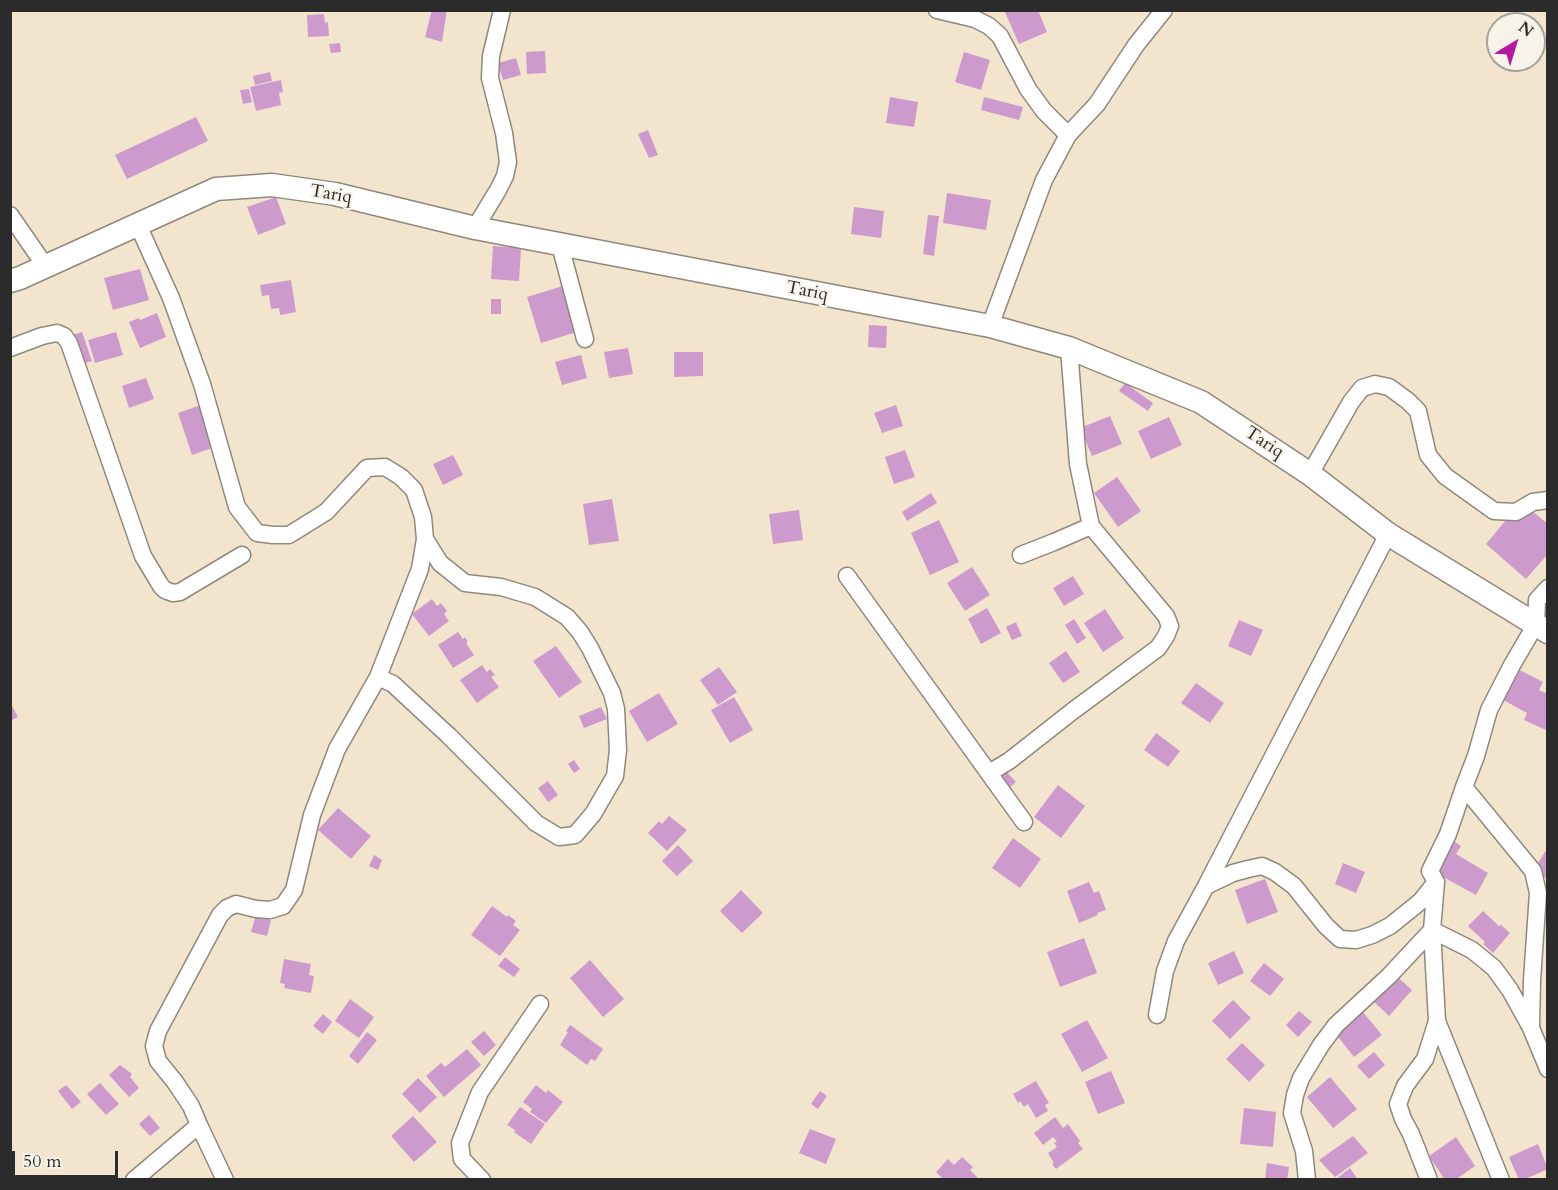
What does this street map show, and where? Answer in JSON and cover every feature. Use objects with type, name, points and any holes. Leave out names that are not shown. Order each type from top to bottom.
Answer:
[{"type":"main road","name":"Tariq","points":[[10,281],[46,267],[216,189],[272,185],[335,194],[475,228],[560,245],[990,326],[1069,348],[1201,402],[1310,474],[1388,534],[1542,628]]},
{"type":"street","points":[[475,228],[502,183],[508,162],[504,133],[490,78],[491,56],[502,10]]},
{"type":"street","points":[[937,10],[975,20],[989,26],[1000,36],[1033,96],[1044,111],[1068,135]]},
{"type":"street","points":[[990,326],[1044,180],[1068,135],[1097,104],[1136,45],[1164,10]]},
{"type":"street","points":[[10,215],[46,267]]},
{"type":"street","points":[[138,225],[171,298],[202,384],[237,507],[257,532],[289,535],[326,512],[367,468],[386,467],[414,490],[423,518],[425,539],[420,568],[378,677],[337,749],[312,815],[294,890],[283,906],[270,910],[236,904],[227,908],[220,915],[158,1031],[154,1046],[158,1062],[175,1082],[191,1107],[225,1179]]},
{"type":"street","points":[[560,245],[585,339]]},
{"type":"street","points":[[10,348],[57,333],[64,336],[69,343],[143,556],[165,590],[173,593],[180,592],[242,555]]},
{"type":"street","points":[[989,773],[1009,761],[1158,648],[1170,626],[1166,616],[1091,526],[1078,464],[1069,348]]},
{"type":"street","points":[[1310,474],[1351,402],[1362,388],[1375,384],[1389,387],[1418,411],[1428,455],[1445,477],[1494,511],[1516,512],[1533,502],[1548,500]]},
{"type":"street","points":[[1021,555],[1091,526]]},
{"type":"street","points":[[1157,1015],[1165,971],[1176,941],[1388,534]]},
{"type":"street","points":[[378,677],[393,684],[536,823],[559,837],[575,835],[593,814],[615,776],[618,750],[616,709],[612,693],[590,648],[574,624],[535,597],[501,587],[465,582],[440,563],[425,539]]},
{"type":"street","points":[[847,576],[1024,822]]},
{"type":"street","points":[[1501,1179],[1437,1021],[1432,930],[1437,882],[1430,871],[1448,834],[1476,756],[1489,710],[1512,665],[1542,628],[1537,600],[1548,588]]},
{"type":"street","points":[[1464,787],[1533,870],[1538,893],[1532,980],[1532,1028]]},
{"type":"street","points":[[1206,886],[1233,873],[1262,866],[1294,885],[1326,926],[1340,939],[1356,940],[1390,926],[1421,900],[1437,882]]},
{"type":"street","points":[[1432,930],[1472,950],[1494,968],[1532,1028],[1548,1069]]},
{"type":"street","points":[[1306,1179],[1304,1151],[1292,1113],[1301,1078],[1336,1025],[1389,976],[1432,930]]},
{"type":"street","points":[[482,1179],[462,1159],[460,1143],[480,1092],[540,1004]]},
{"type":"street","points":[[1429,1179],[1398,1104],[1405,1086],[1425,1059],[1437,1021]]},
{"type":"street","points":[[134,1179],[199,1125]]},
{"type":"building","points":[[432,10],[447,10],[442,42],[425,37]]},
{"type":"building","points":[[1004,10],[1038,10],[1047,32],[1019,44]]},
{"type":"building","points":[[324,14],[325,23],[328,22],[329,36],[308,37],[307,15]]},
{"type":"building","points":[[340,43],[341,52],[331,53],[329,44]]},
{"type":"building","points":[[545,51],[546,73],[527,74],[526,52]]},
{"type":"building","points":[[964,52],[990,60],[981,90],[955,82]]},
{"type":"building","points":[[516,58],[521,75],[503,80],[498,63]]},
{"type":"building","points":[[270,72],[272,81],[255,85],[253,76]]},
{"type":"building","points":[[281,80],[283,92],[279,93],[281,105],[256,111],[250,87]]},
{"type":"building","points":[[249,89],[252,102],[243,104],[240,90]]},
{"type":"building","points":[[890,97],[918,102],[914,127],[886,123]]},
{"type":"building","points":[[984,97],[1023,107],[1019,120],[981,110]]},
{"type":"building","points":[[196,117],[208,141],[127,179],[115,155]]},
{"type":"building","points":[[648,130],[658,155],[649,158],[638,134]]},
{"type":"building","points":[[947,193],[991,200],[986,230],[943,223]]},
{"type":"building","points":[[276,197],[286,224],[258,235],[247,207]]},
{"type":"building","points":[[854,207],[884,211],[881,238],[851,234]]},
{"type":"building","points":[[928,215],[939,216],[934,256],[923,254]]},
{"type":"building","points":[[493,246],[521,248],[519,281],[491,279]]},
{"type":"building","points":[[140,269],[149,300],[113,310],[104,278]]},
{"type":"building","points":[[291,280],[296,312],[280,315],[279,308],[271,309],[269,295],[262,296],[260,285]]},
{"type":"building","points":[[566,285],[580,331],[541,343],[527,297]]},
{"type":"building","points":[[491,299],[501,299],[501,314],[491,314]]},
{"type":"building","points":[[157,313],[166,337],[140,348],[129,322]]},
{"type":"building","points":[[869,325],[887,326],[886,348],[868,347]]},
{"type":"building","points":[[82,332],[92,361],[79,365],[70,336]]},
{"type":"building","points":[[116,332],[123,355],[95,363],[88,340]]},
{"type":"building","points":[[628,348],[633,374],[609,378],[604,352]]},
{"type":"building","points":[[674,352],[703,352],[703,376],[674,377]]},
{"type":"building","points":[[581,355],[587,378],[562,385],[555,362]]},
{"type":"building","points":[[146,378],[154,399],[129,408],[122,386]]},
{"type":"building","points":[[1125,383],[1153,403],[1148,411],[1119,391]]},
{"type":"building","points":[[201,405],[215,447],[192,455],[178,413]]},
{"type":"building","points":[[896,405],[903,426],[882,433],[874,413]]},
{"type":"building","points":[[1110,416],[1122,444],[1092,456],[1080,428]]},
{"type":"building","points":[[1169,417],[1182,445],[1151,459],[1138,431]]},
{"type":"building","points":[[905,450],[915,477],[894,484],[885,457]]},
{"type":"building","points":[[453,455],[463,475],[443,485],[433,464]]},
{"type":"building","points":[[1117,477],[1141,511],[1118,527],[1094,493]]},
{"type":"building","points":[[931,493],[937,503],[907,521],[902,512]]},
{"type":"building","points":[[612,499],[619,541],[589,545],[583,504]]},
{"type":"building","points":[[1521,502],[1548,524],[1548,554],[1526,579],[1486,544]]},
{"type":"building","points":[[799,510],[803,540],[773,544],[769,514]]},
{"type":"building","points":[[939,520],[959,562],[930,575],[911,533]]},
{"type":"building","points":[[972,567],[990,595],[965,611],[947,583]]},
{"type":"building","points":[[1073,576],[1084,594],[1064,606],[1053,588]]},
{"type":"building","points":[[432,599],[437,606],[441,603],[447,611],[444,614],[449,621],[429,636],[412,614]]},
{"type":"building","points":[[987,608],[1001,633],[981,644],[968,619]]},
{"type":"building","points":[[1105,609],[1124,638],[1103,652],[1084,623]]},
{"type":"building","points":[[1074,619],[1086,638],[1077,644],[1065,625]]},
{"type":"building","points":[[1239,620],[1263,630],[1251,656],[1228,646]]},
{"type":"building","points":[[1016,622],[1022,636],[1012,640],[1006,627]]},
{"type":"building","points":[[458,632],[463,639],[465,637],[474,655],[453,668],[438,645]]},
{"type":"building","points":[[556,646],[582,682],[559,698],[533,661]]},
{"type":"building","points":[[1066,651],[1080,672],[1063,683],[1049,663]]},
{"type":"building","points":[[482,665],[487,672],[490,669],[495,675],[491,677],[499,687],[477,703],[460,680]]},
{"type":"building","points":[[719,667],[737,692],[718,705],[700,680]]},
{"type":"building","points":[[1514,667],[1543,682],[1539,690],[1548,694],[1548,731],[1524,720],[1527,713],[1498,697]]},
{"type":"building","points":[[1196,683],[1224,703],[1210,723],[1181,703]]},
{"type":"building","points":[[659,693],[678,724],[647,742],[629,711]]},
{"type":"building","points":[[734,697],[753,730],[730,743],[711,710]]},
{"type":"building","points":[[12,706],[18,717],[10,721],[10,707]]},
{"type":"building","points":[[601,707],[607,719],[584,728],[579,716]]},
{"type":"building","points":[[1156,733],[1180,751],[1168,767],[1144,750]]},
{"type":"building","points":[[574,760],[580,769],[574,773],[568,764]]},
{"type":"building","points":[[1001,766],[1016,782],[1007,790],[992,774]]},
{"type":"building","points":[[548,781],[558,795],[548,802],[538,788]]},
{"type":"building","points":[[1058,785],[1085,806],[1061,838],[1034,817]]},
{"type":"building","points":[[338,808],[371,836],[351,859],[318,830]]},
{"type":"building","points":[[669,816],[687,830],[667,851],[648,833],[659,821],[662,824]]},
{"type":"building","points":[[1013,838],[1041,859],[1020,888],[992,868]]},
{"type":"building","points":[[1452,840],[1461,846],[1456,854],[1488,873],[1476,895],[1434,872]]},
{"type":"building","points":[[678,845],[693,861],[677,876],[662,861]]},
{"type":"building","points":[[1548,847],[1548,879],[1533,871]]},
{"type":"building","points":[[374,855],[382,860],[378,870],[369,866]]},
{"type":"building","points":[[1343,863],[1365,872],[1356,893],[1335,884]]},
{"type":"building","points":[[1265,879],[1278,912],[1247,924],[1235,890]]},
{"type":"building","points":[[1089,882],[1094,893],[1099,891],[1106,910],[1079,923],[1067,891]]},
{"type":"building","points":[[741,890],[763,913],[742,933],[720,911]]},
{"type":"building","points":[[492,906],[516,921],[513,925],[520,930],[500,956],[471,935]]},
{"type":"building","points":[[1483,911],[1510,933],[1493,953],[1468,926]]},
{"type":"building","points":[[256,915],[271,920],[267,936],[251,932]]},
{"type":"building","points":[[1084,938],[1097,973],[1060,987],[1047,952]]},
{"type":"building","points":[[1234,951],[1244,973],[1218,985],[1208,963]]},
{"type":"building","points":[[505,957],[520,969],[514,977],[498,966]]},
{"type":"building","points":[[284,959],[311,964],[309,975],[314,976],[311,993],[284,988],[285,984],[280,983]]},
{"type":"building","points":[[590,960],[624,999],[603,1017],[570,978]]},
{"type":"building","points":[[1264,963],[1284,979],[1270,996],[1250,981]]},
{"type":"building","points":[[1395,975],[1412,990],[1389,1016],[1372,1000]]},
{"type":"building","points":[[350,999],[374,1017],[359,1038],[335,1021]]},
{"type":"building","points":[[1233,1000],[1251,1018],[1230,1039],[1212,1021]]},
{"type":"building","points":[[1299,1011],[1312,1022],[1298,1037],[1286,1025]]},
{"type":"building","points":[[1362,1011],[1382,1035],[1354,1057],[1335,1033]]},
{"type":"building","points":[[323,1014],[332,1022],[323,1034],[313,1026]]},
{"type":"building","points":[[1087,1020],[1108,1058],[1082,1072],[1061,1034]]},
{"type":"building","points":[[570,1025],[603,1049],[595,1061],[591,1059],[587,1065],[560,1045]]},
{"type":"building","points":[[484,1031],[496,1045],[484,1056],[471,1042]]},
{"type":"building","points":[[367,1032],[377,1040],[358,1064],[349,1056]]},
{"type":"building","points":[[1242,1043],[1265,1065],[1249,1082],[1226,1059]]},
{"type":"building","points":[[467,1049],[481,1065],[444,1097],[426,1076],[441,1063],[445,1067]]},
{"type":"building","points":[[1374,1052],[1385,1065],[1369,1079],[1357,1066]]},
{"type":"building","points":[[120,1065],[132,1074],[130,1077],[139,1088],[129,1097],[109,1075]]},
{"type":"building","points":[[1111,1071],[1125,1103],[1098,1114],[1085,1082]]},
{"type":"building","points":[[1330,1077],[1357,1109],[1333,1128],[1307,1097]]},
{"type":"building","points":[[418,1078],[437,1097],[420,1113],[402,1094]]},
{"type":"building","points":[[1036,1081],[1049,1103],[1045,1105],[1048,1111],[1036,1118],[1028,1104],[1024,1107],[1020,1101],[1018,1103],[1013,1094]]},
{"type":"building","points":[[100,1083],[119,1104],[106,1115],[87,1094]]},
{"type":"building","points":[[66,1085],[81,1102],[72,1109],[58,1091]]},
{"type":"building","points":[[536,1085],[546,1093],[548,1090],[563,1102],[546,1123],[530,1112],[532,1109],[523,1102]]},
{"type":"building","points":[[820,1091],[827,1096],[818,1109],[811,1104]]},
{"type":"building","points":[[520,1107],[545,1124],[531,1144],[507,1125]]},
{"type":"building","points":[[1244,1108],[1276,1112],[1273,1147],[1240,1144]]},
{"type":"building","points":[[149,1115],[160,1128],[150,1136],[139,1124]]},
{"type":"building","points":[[413,1116],[437,1142],[414,1162],[391,1136]]},
{"type":"building","points":[[1055,1117],[1063,1128],[1068,1124],[1083,1149],[1056,1169],[1048,1153],[1057,1147],[1054,1143],[1057,1142],[1053,1137],[1043,1145],[1034,1133]]},
{"type":"building","points":[[810,1129],[836,1139],[826,1164],[799,1153]]},
{"type":"building","points":[[1353,1136],[1368,1153],[1335,1177],[1319,1160]]},
{"type":"building","points":[[1456,1137],[1475,1166],[1455,1180],[1445,1180],[1429,1156]]},
{"type":"building","points":[[1538,1144],[1548,1169],[1519,1180],[1509,1157]]},
{"type":"building","points":[[962,1157],[973,1167],[970,1170],[980,1180],[944,1180],[936,1172],[948,1159],[954,1165]]},
{"type":"building","points":[[1267,1163],[1289,1167],[1287,1180],[1265,1180]]},
{"type":"building","points":[[1350,1168],[1358,1180],[1335,1180]]}]
